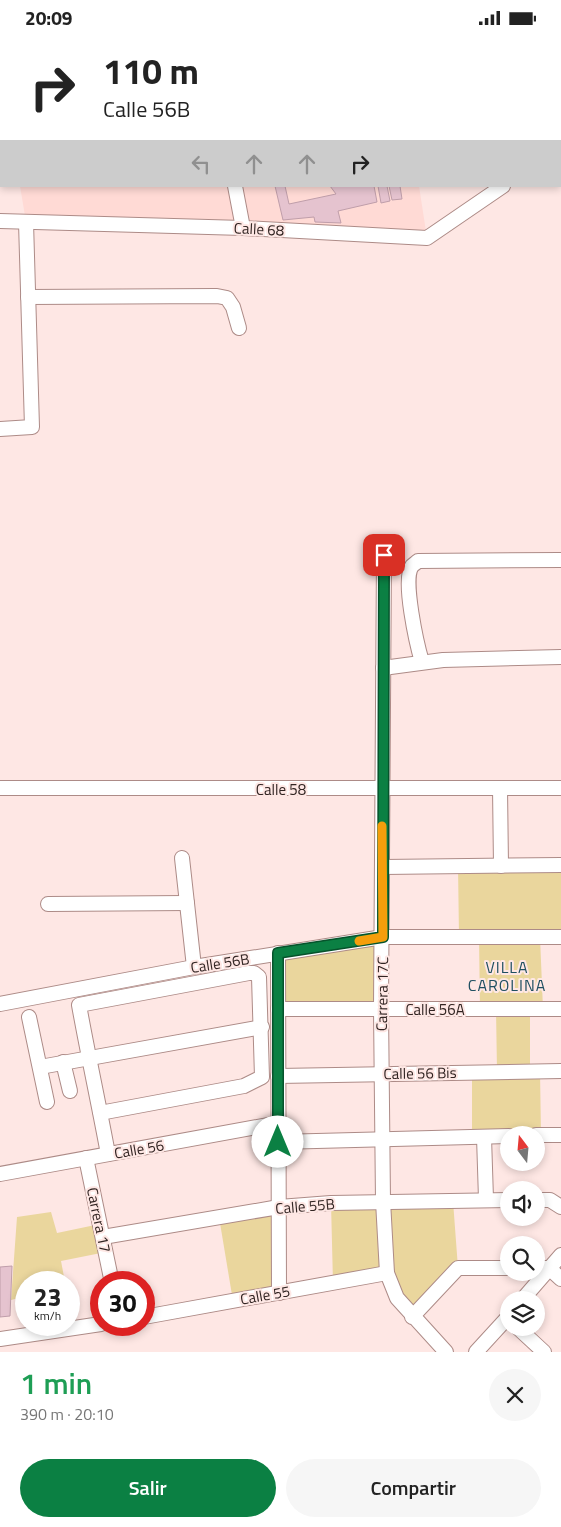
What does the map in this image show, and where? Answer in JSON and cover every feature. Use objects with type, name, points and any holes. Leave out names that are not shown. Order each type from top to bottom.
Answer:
[{"type":"street","points":[[235,187],[243,228]]},
{"type":"street","name":"Calle 68","points":[[0,221],[243,228],[426,238],[502,187]]},
{"type":"street","points":[[0,429],[32,427],[26,222]]},
{"type":"street","points":[[28,297],[217,296],[227,298],[233,307],[239,328]]},
{"type":"street","name":"Carrera 17C","points":[[384,555],[383,937],[380,1009],[383,1201],[387,1273],[397,1298],[412,1317],[446,1352]]},
{"type":"street","points":[[422,662],[410,610],[409,572],[418,561],[561,560]]},
{"type":"street","points":[[383,668],[422,662],[561,657]]},
{"type":"street","points":[[500,788],[501,866]]},
{"type":"street","name":"Calle 58","points":[[0,789],[382,790],[561,788]]},
{"type":"street","points":[[182,858],[194,967]]},
{"type":"street","points":[[383,867],[561,865]]},
{"type":"street","points":[[48,904],[187,903]]},
{"type":"street","name":"Calle 56B","points":[[0,1003],[194,967],[383,937],[561,937]]},
{"type":"street","points":[[278,953],[279,1293]]},
{"type":"street","points":[[100,1113],[253,1082],[262,1077],[259,977],[254,973],[249,973],[80,1005],[88,1058],[108,1154]]},
{"type":"street","name":"Calle 56A","points":[[278,1009],[561,1009]]},
{"type":"street","points":[[29,1017],[47,1102]]},
{"type":"street","points":[[40,1067],[262,1027]]},
{"type":"street","points":[[63,1062],[70,1091]]},
{"type":"street","name":"Calle 56 Bis","points":[[278,1076],[561,1071]]},
{"type":"street","name":"Calle 56","points":[[0,1174],[278,1123]]},
{"type":"street","points":[[545,1135],[561,1135]]},
{"type":"street","points":[[278,1142],[500,1136]]},
{"type":"street","points":[[484,1137],[486,1199]]},
{"type":"street","name":"Carrera 17","points":[[86,1158],[110,1271]]},
{"type":"street","name":"Calle 55B","points":[[103,1237],[279,1207],[383,1201],[500,1199]]},
{"type":"street","points":[[545,1200],[550,1200],[561,1207]]},
{"type":"street","points":[[545,1267],[561,1255]]},
{"type":"street","points":[[412,1317],[458,1268],[500,1268]]},
{"type":"street","points":[[545,1269],[561,1279]]},
{"type":"street","name":"Calle 55","points":[[155,1315],[387,1273]]},
{"type":"street","points":[[0,1339],[90,1326]]},
{"type":"street","points":[[476,1352],[500,1329]]},
{"type":"street","points":[[527,1336],[544,1352]]},
{"type":"shaded area","points":[[20,187],[419,187],[427,238],[26,222]]},
{"type":"shaded area","points":[[561,865],[561,937],[540,937],[543,1009],[530,1009],[530,1071],[540,1071],[541,1126],[500,1126],[500,1136],[472,1137],[472,1072],[497,1071],[496,1009],[480,1009],[479,937],[459,937],[458,866]]},
{"type":"shaded area","points":[[383,937],[381,1009],[278,1009],[278,953]]},
{"type":"shaded area","points":[[453,1201],[458,1268],[412,1317],[387,1274],[333,1283],[331,1203]]},
{"type":"shaded area","points":[[279,1207],[279,1293],[233,1301],[219,1217]]},
{"type":"shaded area","points":[[51,1212],[57,1233],[100,1224],[106,1252],[61,1261],[63,1271],[15,1271],[15,1299],[11,1300],[17,1217]]},
{"type":"building","points":[[275,187],[285,187],[289,204],[336,194],[331,187],[374,187],[377,202],[338,211],[341,223],[315,222],[314,217],[283,220]]},
{"type":"building","points":[[378,187],[387,187],[390,201],[381,203]]},
{"type":"building","points":[[389,187],[400,187],[402,199],[392,200]]},
{"type":"building","points":[[12,1266],[10,1316],[0,1317],[0,1267]]},
{"type":"slow traffic","points":[[359,941],[383,937],[382,826]]},
{"type":"district","name":"VILLA CAROLINA","points":[[507,976]]},
{"type":"route","points":[[278,1142],[278,953],[383,937],[384,555]]}]
